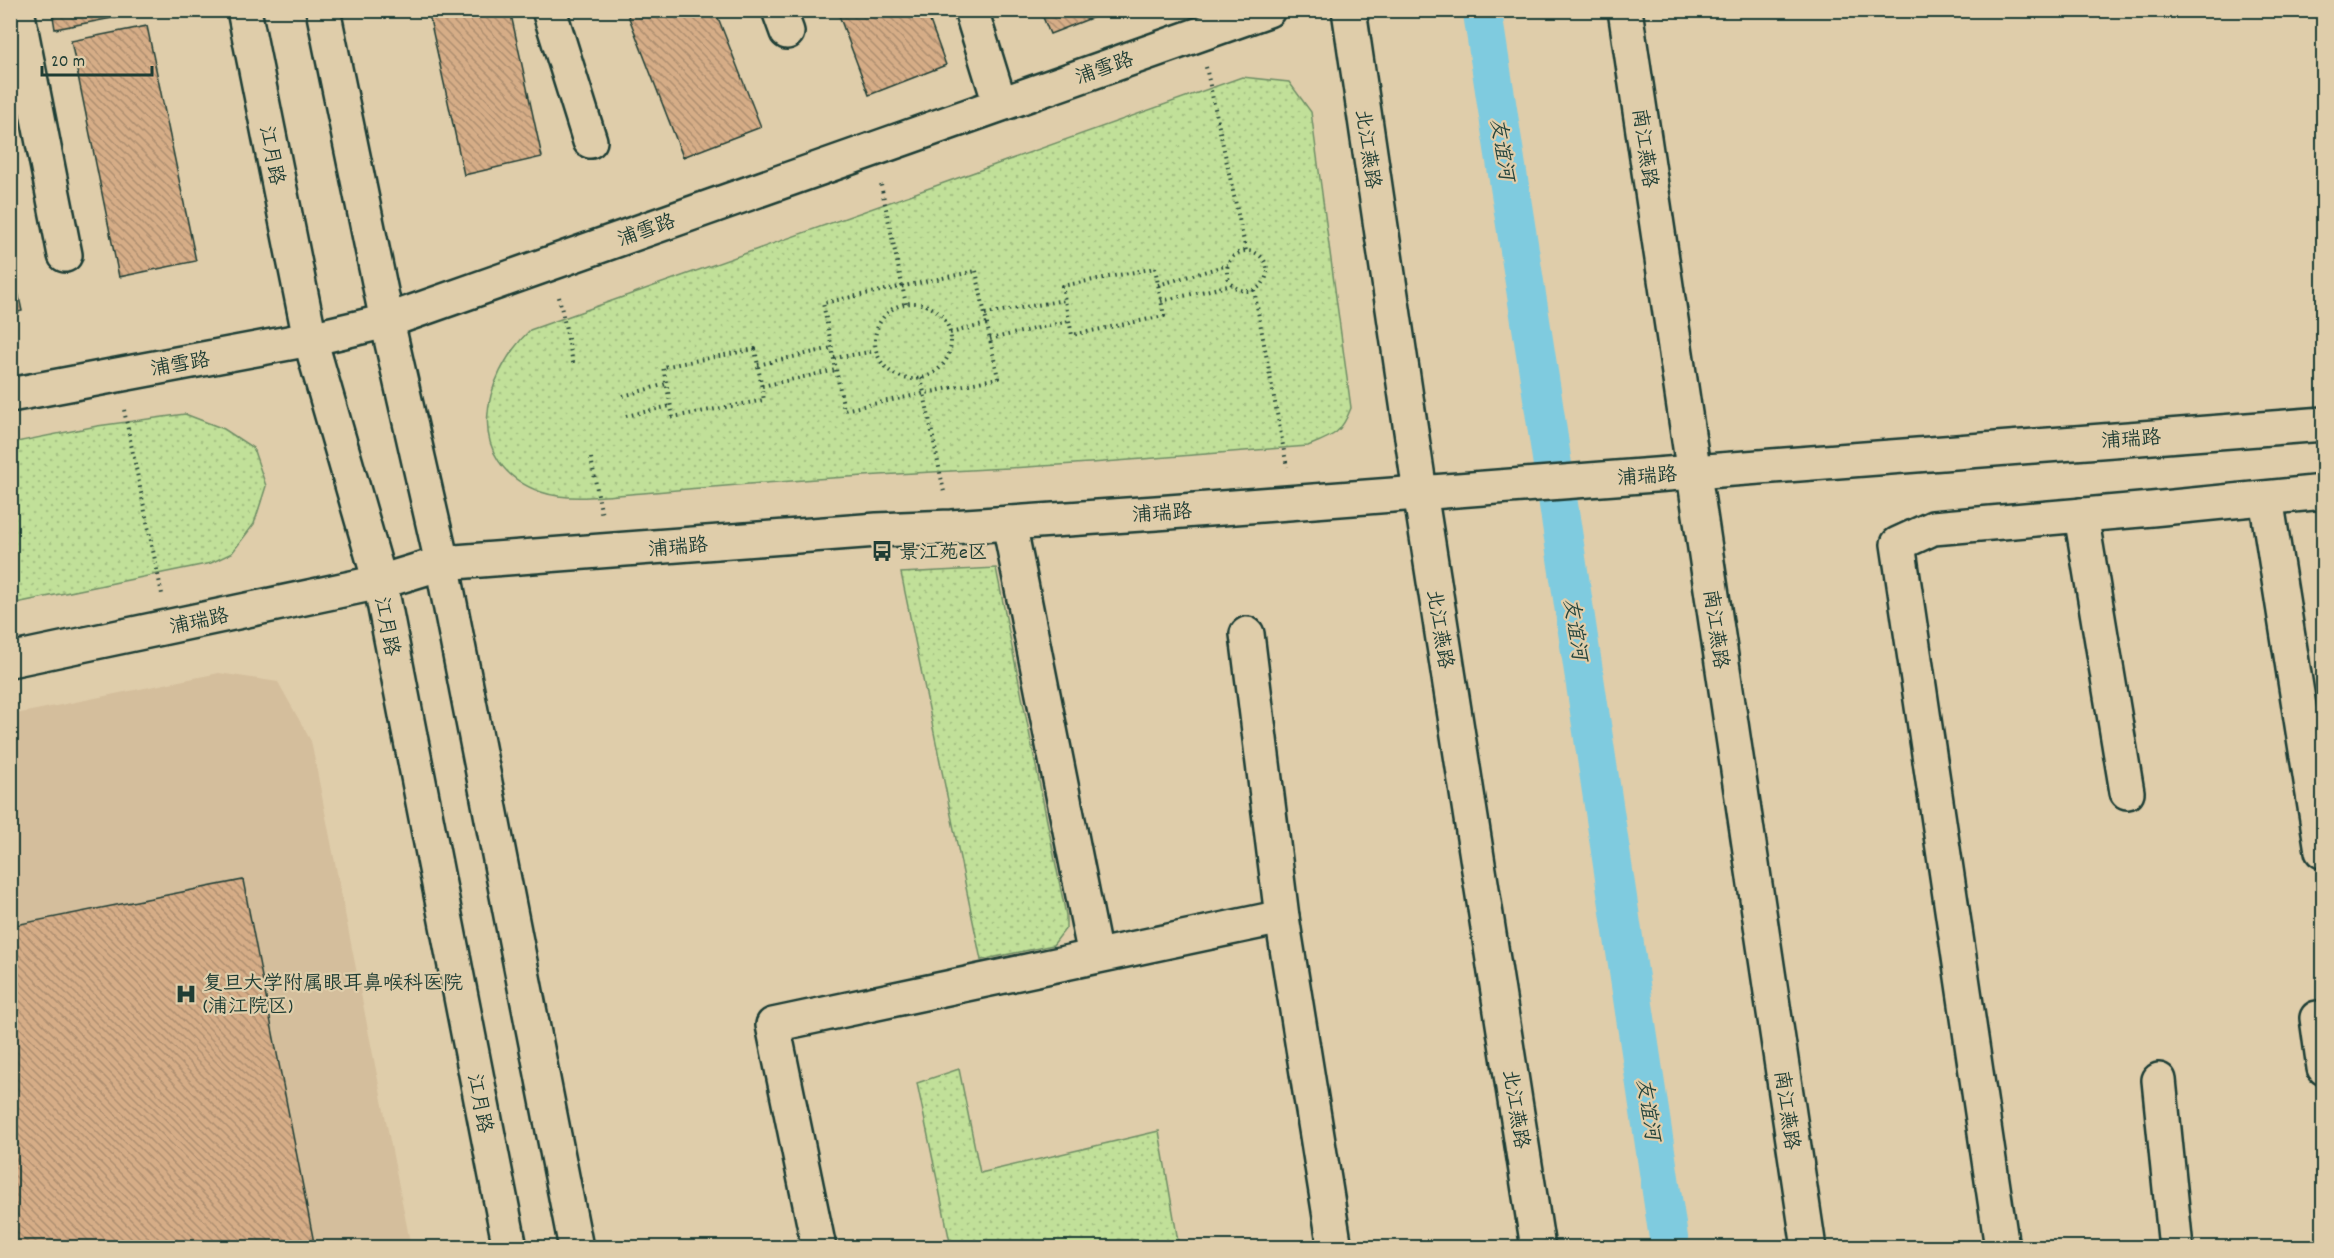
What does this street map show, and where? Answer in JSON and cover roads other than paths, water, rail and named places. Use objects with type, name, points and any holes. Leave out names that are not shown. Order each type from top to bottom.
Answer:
[{"type":"street","points":[[17,10],[65,255]]},
{"type":"street","name":"江月路","points":[[244,10],[310,339],[380,582],[510,1248]]},
{"type":"street","points":[[323,10],[387,321],[442,563],[576,1248]]},
{"type":"street","points":[[549,10],[590,141]]},
{"type":"street","points":[[971,10],[1000,104]]},
{"type":"street","name":"浦雪路","points":[[10,395],[310,339],[387,321],[1268,10]]},
{"type":"street","name":"北江燕路","points":[[1349,10],[1420,492],[1538,1248]]},
{"type":"street","name":"南江燕路","points":[[1625,10],[1809,1248]]},
{"type":"street","name":"浦瑞路","points":[[10,660],[380,582],[442,563],[877,530],[951,527],[1294,502],[2324,424]]},
{"type":"street","points":[[2002,1248],[1898,544],[1933,528],[2324,492]]},
{"type":"street","points":[[2266,498],[2322,851]]},
{"type":"street","points":[[2081,515],[2127,792]]},
{"type":"street","points":[[1009,523],[1095,956]]},
{"type":"street","points":[[1246,634],[1282,917],[1335,1248]]},
{"type":"street","points":[[819,1248],[773,1025],[1282,917]]},
{"type":"street","points":[[2317,1018],[2324,1068]]},
{"type":"street","points":[[2159,1080],[2176,1248]]},
{"type":"waterway","name":"友谊河","points":[[1482,10],[1670,1248]]},
{"type":"place","name":"景江苑e区","points":[[882,551]]},
{"type":"place","name":"复旦大学附属眼耳鼻喉科医院 (浦江院区)","points":[[186,994]]}]
